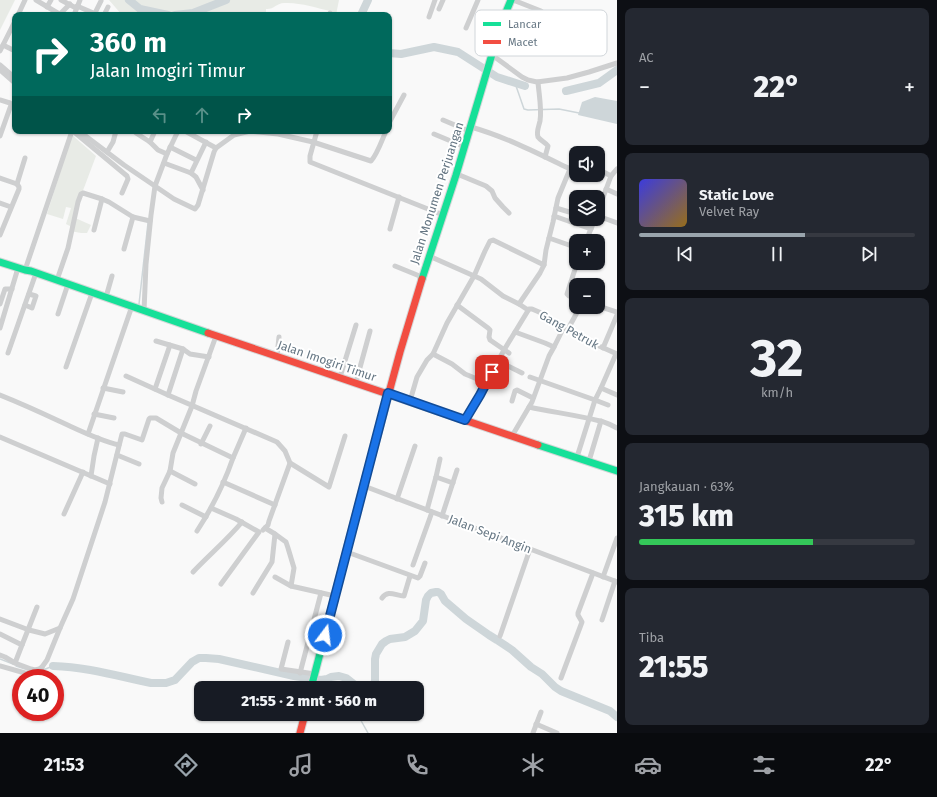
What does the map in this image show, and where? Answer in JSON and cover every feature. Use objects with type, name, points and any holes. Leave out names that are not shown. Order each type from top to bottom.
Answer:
[{"type":"street","points":[[19,12],[25,0]]},
{"type":"street","points":[[36,0],[55,12]]},
{"type":"street","points":[[47,7],[51,0]]},
{"type":"street","points":[[61,0],[90,12]]},
{"type":"street","points":[[75,12],[80,0]]},
{"type":"street","points":[[429,17],[435,0]]},
{"type":"street","points":[[439,10],[443,0]]},
{"type":"street","points":[[466,28],[478,0]]},
{"type":"street","points":[[512,0],[538,10]]},
{"type":"street","name":"Jalan Monumen Perjuangan","points":[[507,10],[512,0]]},
{"type":"street","points":[[98,12],[101,1]]},
{"type":"street","points":[[63,12],[70,4]]},
{"type":"street","points":[[106,12],[108,7]]},
{"type":"street","points":[[0,51],[12,32]]},
{"type":"street","points":[[3,45],[12,50]]},
{"type":"street","name":"Jalan Monumen Perjuangan","points":[[313,681],[388,393],[422,277],[457,174],[492,56]]},
{"type":"street","points":[[493,56],[522,77],[538,82],[567,78],[617,63]]},
{"type":"street","points":[[0,65],[12,74]]},
{"type":"street","points":[[0,70],[12,80]]},
{"type":"street","points":[[538,82],[540,120],[537,132],[539,138],[548,146],[545,156]]},
{"type":"street","points":[[392,117],[404,95]]},
{"type":"street","points":[[0,100],[10,103],[11,105],[0,136]]},
{"type":"street","points":[[443,120],[470,129],[490,132],[545,156],[569,168]]},
{"type":"street","points":[[0,328],[12,289],[27,270],[71,134]]},
{"type":"street","points":[[78,134],[85,138],[123,169],[195,210],[198,205],[216,148],[234,134]]},
{"type":"street","points":[[82,134],[85,138]]},
{"type":"street","points":[[85,138],[88,134]]},
{"type":"street","points":[[104,153],[113,142],[115,134]]},
{"type":"street","points":[[138,134],[150,142],[158,150],[167,154]]},
{"type":"street","points":[[150,142],[154,134]]},
{"type":"street","points":[[88,434],[103,388],[137,308],[146,264],[155,186],[176,134]]},
{"type":"street","points":[[191,134],[216,148]]},
{"type":"street","points":[[279,134],[313,142],[372,161],[385,134]]},
{"type":"street","points":[[316,134],[310,156],[310,162],[443,215]]},
{"type":"street","points":[[434,134],[465,147]]},
{"type":"street","points":[[191,173],[206,142]]},
{"type":"street","points":[[170,147],[196,160]]},
{"type":"street","points":[[0,235],[19,189],[17,184],[25,158]]},
{"type":"street","points":[[164,163],[191,173],[197,178],[203,190]]},
{"type":"street","points":[[122,193],[128,179],[123,169]]},
{"type":"street","points":[[617,169],[611,176],[606,189],[617,194]]},
{"type":"street","points":[[519,304],[544,265],[558,198],[569,171]]},
{"type":"street","points":[[605,173],[611,176]]},
{"type":"street","points":[[457,174],[486,186],[492,191],[495,198],[509,213]]},
{"type":"street","points":[[0,178],[17,184]]},
{"type":"street","points":[[57,280],[68,248],[81,194],[84,193],[102,199],[133,217],[150,222]]},
{"type":"street","points":[[390,229],[399,197]]},
{"type":"street","points":[[94,230],[102,199]]},
{"type":"street","points":[[0,203],[11,207]]},
{"type":"street","points":[[556,208],[569,212]]},
{"type":"street","points":[[554,216],[591,229]]},
{"type":"street","points":[[124,249],[133,217]]},
{"type":"street","points":[[605,221],[617,223]]},
{"type":"street","points":[[589,234],[592,226]]},
{"type":"street","points":[[549,238],[569,245]]},
{"type":"street","points":[[410,401],[417,378],[432,354],[447,323],[474,276],[490,241],[492,240],[544,265]]},
{"type":"street","points":[[429,256],[481,279],[503,296],[528,310]]},
{"type":"street","name":"Jalan Imogiri Timur","points":[[0,257],[13,261],[27,270]]},
{"type":"street","name":"Jalan Imogiri Timur","points":[[0,262],[57,280],[216,336],[340,376],[617,471]]},
{"type":"street","points":[[395,266],[422,277]]},
{"type":"street","points":[[8,353],[29,294],[27,270]]},
{"type":"street","points":[[106,297],[112,276]]},
{"type":"street","points":[[58,314],[68,284]]},
{"type":"street","points":[[569,286],[566,294],[569,296]]},
{"type":"street","points":[[0,304],[5,289],[12,289]]},
{"type":"street","points":[[66,367],[92,293]]},
{"type":"street","points":[[25,305],[32,308],[36,296],[29,294]]},
{"type":"street","points":[[457,305],[488,328],[490,330],[490,340],[509,353]]},
{"type":"street","points":[[605,308],[617,312]]},
{"type":"street","name":"Gang Petruk","points":[[465,420],[528,310],[532,309],[588,341],[617,354]]},
{"type":"street","points":[[512,436],[529,407],[549,356],[575,314]]},
{"type":"street","points":[[603,348],[617,316]]},
{"type":"street","points":[[340,376],[356,325]]},
{"type":"street","points":[[356,382],[370,331]]},
{"type":"street","points":[[515,332],[554,347]]},
{"type":"street","points":[[162,502],[162,488],[170,471],[172,458],[216,336]]},
{"type":"street","points":[[277,356],[279,337]]},
{"type":"street","points":[[156,341],[183,349],[190,354],[209,358]]},
{"type":"street","points":[[155,389],[170,345]]},
{"type":"street","points":[[168,395],[183,349]]},
{"type":"street","points":[[432,354],[452,364],[465,374],[487,383]]},
{"type":"street","points":[[576,457],[596,400],[617,354]]},
{"type":"street","points":[[498,361],[522,373]]},
{"type":"street","points":[[126,376],[277,442],[285,451],[290,463],[330,486],[345,436]]},
{"type":"street","points":[[530,377],[608,405]]},
{"type":"street","points":[[103,388],[123,392]]},
{"type":"street","points":[[601,388],[617,395]]},
{"type":"street","points":[[512,401],[515,391],[517,390],[533,398]]},
{"type":"street","points":[[0,395],[37,410],[108,443],[119,445]]},
{"type":"street","points":[[529,407],[589,418],[601,421],[617,428]]},
{"type":"street","points":[[94,414],[114,418]]},
{"type":"street","points":[[42,669],[73,599],[105,502],[122,434],[142,440],[150,418],[156,418],[201,444],[233,458]]},
{"type":"street","points":[[589,461],[601,421]]},
{"type":"street","points":[[201,444],[210,426]]},
{"type":"street","points":[[197,531],[211,508],[246,428]]},
{"type":"street","points":[[0,437],[110,484]]},
{"type":"street","points":[[91,476],[98,438]]},
{"type":"street","points":[[397,499],[415,446]]},
{"type":"street","points":[[117,456],[139,464]]},
{"type":"street","points":[[413,565],[429,511],[440,459]]},
{"type":"street","points":[[221,584],[259,532],[265,528],[269,521],[290,463]]},
{"type":"street","points":[[442,516],[457,470]]},
{"type":"street","points":[[170,471],[195,484]]},
{"type":"street","points":[[64,514],[83,472]]},
{"type":"street","points":[[436,477],[453,483]]},
{"type":"street","points":[[223,482],[275,505]]},
{"type":"street","name":"Jalan Sepi Angin","points":[[364,486],[616,582]]},
{"type":"street","points":[[182,505],[206,517]]},
{"type":"street","points":[[211,508],[230,516],[259,532]]},
{"type":"street","points":[[193,572],[224,541],[230,537],[242,522]]},
{"type":"street","points":[[265,528],[286,542],[294,568],[291,586]]},
{"type":"street","points":[[253,593],[272,562],[276,534]]},
{"type":"street","points":[[603,577],[617,538]]},
{"type":"street","points":[[500,636],[506,614],[530,549]]},
{"type":"street","points":[[347,552],[418,578],[425,563]]},
{"type":"street","points":[[561,678],[582,622],[578,616],[578,613],[593,573]]},
{"type":"street","points":[[382,598],[385,594],[389,593],[404,596],[410,576]]},
{"type":"street","points":[[275,577],[291,586],[335,596]]},
{"type":"street","points":[[602,620],[616,582]]},
{"type":"street","points":[[301,673],[321,593]]},
{"type":"street","points":[[16,663],[37,607]]},
{"type":"street","points":[[0,619],[29,630],[45,634],[60,628]]},
{"type":"street","points":[[0,634],[22,645]]},
{"type":"street","points":[[288,642],[282,669],[314,674]]},
{"type":"street","points":[[0,655],[32,669]]},
{"type":"street","points":[[0,666],[12,669]]},
{"type":"street","points":[[533,733],[541,712]]},
{"type":"street","points":[[300,733],[303,721]]},
{"type":"street","points":[[536,724],[557,733]]},
{"type":"shaded area","points":[[0,0],[15,0],[0,30]]},
{"type":"shaded area","points":[[109,0],[339,0],[337,12],[331,12],[302,4],[282,3],[266,9],[266,12],[119,12]]},
{"type":"shaded area","points":[[595,97],[617,101],[617,124],[578,115],[582,102]]},
{"type":"shaded area","points":[[72,135],[96,156],[73,217],[91,225],[87,233],[70,231],[70,226],[66,224],[71,208],[66,207],[63,219],[47,214]]},
{"type":"waterway","points":[[129,0],[140,9],[154,12]]},
{"type":"waterway","points":[[196,12],[226,0]]},
{"type":"waterway","points":[[362,12],[368,0]]},
{"type":"waterway","points":[[392,53],[401,54],[434,47],[458,52],[497,77],[525,86]]},
{"type":"waterway","points":[[566,91],[599,83],[617,70]]},
{"type":"waterway","points":[[515,83],[524,109],[559,109],[579,113]]},
{"type":"waterway","points":[[139,304],[148,223]]},
{"type":"waterway","points":[[53,666],[90,670],[151,683],[166,683],[175,680],[192,662],[199,658],[206,658],[219,659],[294,676],[321,680],[339,676],[346,678],[355,685],[370,688],[373,686],[375,681],[376,654],[382,644],[390,639],[405,637],[415,631],[423,621],[428,596],[431,593],[438,592],[445,601],[466,619],[512,650],[531,667],[542,674],[555,687],[561,691],[610,711],[617,717]]},
{"type":"waterway","points":[[0,659],[13,664]]},
{"type":"waterway","points":[[16,666],[25,669]]},
{"type":"waterway","points":[[46,669],[53,666]]},
{"type":"waterway","points":[[361,721],[368,733]]},
{"type":"traffic: fast","points":[[507,10],[511,0]]},
{"type":"traffic: fast","points":[[422,279],[456,175],[491,56]]},
{"type":"traffic: fast","points":[[0,262],[31,271],[208,333]]},
{"type":"traffic: fast","points":[[538,445],[617,471]]},
{"type":"traffic: fast","points":[[313,681],[366,477]]},
{"type":"traffic: jam","points":[[366,477],[400,352],[422,279]]},
{"type":"traffic: jam","points":[[208,333],[538,445]]},
{"type":"traffic: jam","points":[[300,733],[303,721]]},
{"type":"route","points":[[325,635],[388,393],[465,420],[492,372]]}]
